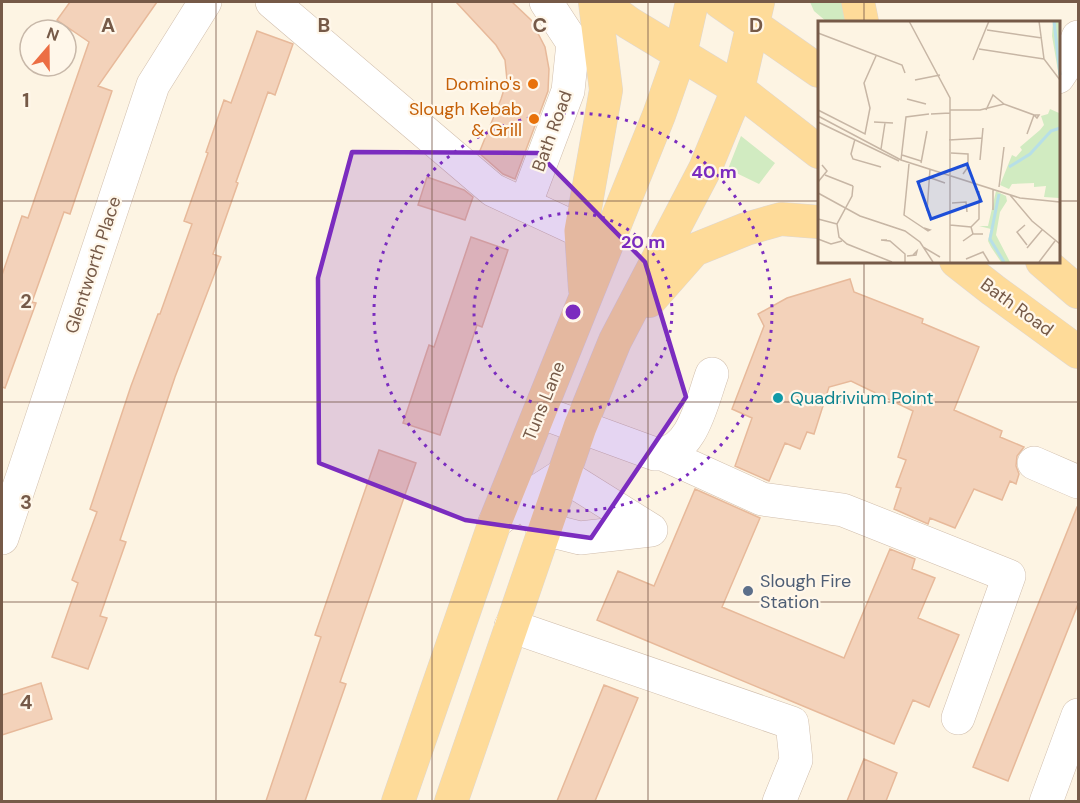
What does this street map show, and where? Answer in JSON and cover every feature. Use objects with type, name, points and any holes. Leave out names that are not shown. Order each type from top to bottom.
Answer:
[{"type":"main road","points":[[585,299],[581,231],[606,90],[595,2]]},
{"type":"main road","points":[[600,2],[629,23],[738,89],[818,151]]},
{"type":"main road","name":"Tuns Lane","points":[[398,801],[495,522],[518,489],[540,412],[659,115],[680,55],[692,2]]},
{"type":"main road","points":[[720,2],[755,13],[818,70]]},
{"type":"main road","points":[[858,2],[862,21]]},
{"type":"main road","points":[[451,801],[580,428],[615,341],[705,170],[738,89],[755,13]]},
{"type":"main road","points":[[615,341],[694,250],[746,229],[781,219],[818,222]]},
{"type":"main road","points":[[934,262],[993,290]]},
{"type":"main road","name":"Bath Road","points":[[957,262],[1078,352]]},
{"type":"main road","points":[[1043,262],[1078,292]]},
{"type":"street","name":"Glentworth Place","points":[[2,538],[153,85],[205,2]]},
{"type":"street","points":[[272,2],[493,190],[581,231]]},
{"type":"street","name":"Bath Road","points":[[525,205],[568,91],[573,43],[546,2]]},
{"type":"street","points":[[1059,76],[1070,59],[1078,37]]},
{"type":"street","points":[[665,455],[683,443],[690,433],[712,374]]},
{"type":"street","points":[[540,412],[655,454],[665,455],[762,499],[843,510],[1009,576],[958,718]]},
{"type":"street","points":[[1034,463],[1078,482]]},
{"type":"street","points":[[563,475],[651,530],[580,538],[544,529],[518,489],[563,475]]},
{"type":"street","points":[[511,626],[792,723],[796,760],[779,801]]},
{"type":"street","points":[[1046,801],[1078,715]]},
{"type":"highlighted area","points":[[352,152],[538,153],[645,262],[686,397],[591,538],[465,520],[319,463],[318,278]]},
{"type":"green space","points":[[810,2],[844,2],[847,21],[826,21],[814,11]]},
{"type":"green space","points":[[741,136],[775,163],[759,184],[728,169]]},
{"type":"building","points":[[70,2],[157,2],[98,86],[112,91],[70,214],[64,212],[32,302],[36,303],[5,388],[2,387],[2,275],[22,216],[28,218],[89,42],[78,34],[78,18],[58,18]]},
{"type":"building","points":[[456,2],[512,2],[531,20],[545,47],[549,69],[548,91],[515,179],[503,174],[479,153],[507,80],[505,60],[496,45]]},
{"type":"building","points":[[257,31],[293,44],[275,95],[268,92],[236,182],[238,183],[213,254],[221,257],[175,377],[120,540],[126,542],[100,616],[107,618],[88,669],[52,657],[78,583],[72,580],[97,512],[90,509],[131,386],[192,224],[184,221],[224,100],[231,103]]},
{"type":"building","points":[[427,177],[464,190],[473,197],[465,220],[418,205]]},
{"type":"building","points":[[471,237],[508,250],[482,327],[477,325],[440,435],[403,423],[429,345],[434,347]]},
{"type":"building","name":"Quadrivium Point","points":[[850,279],[854,292],[923,319],[922,323],[979,347],[954,410],[1002,431],[1000,437],[1024,447],[1017,456],[1016,466],[1019,474],[1016,484],[1010,481],[1002,500],[974,489],[955,528],[930,518],[928,524],[894,509],[901,488],[896,487],[906,460],[898,457],[913,411],[851,381],[829,387],[814,434],[807,432],[800,449],[785,443],[769,481],[735,466],[752,418],[732,409],[764,326],[758,314],[787,298]]},
{"type":"building","points":[[379,450],[416,463],[340,682],[346,684],[305,801],[266,801],[321,637],[315,635]]},
{"type":"building","points":[[695,489],[760,518],[722,607],[844,658],[890,549],[915,559],[912,569],[935,578],[918,618],[959,635],[929,707],[913,700],[894,744],[597,620],[618,571],[654,586]]},
{"type":"building","points":[[1077,507],[1078,604],[1008,781],[973,767]]},
{"type":"building","points":[[41,683],[52,719],[2,735],[2,695]]},
{"type":"building","points":[[604,685],[638,698],[595,801],[557,801]]},
{"type":"building","points":[[864,759],[897,773],[886,801],[847,801]]},
{"type":"place","name":"Domino's","points":[[533,84]]},
{"type":"place","name":"Slough Kebab & Grill","points":[[534,119]]},
{"type":"place","name":"Quadrivium Point","points":[[778,398]]},
{"type":"place","name":"Slough Fire Station","points":[[748,591]]}]
